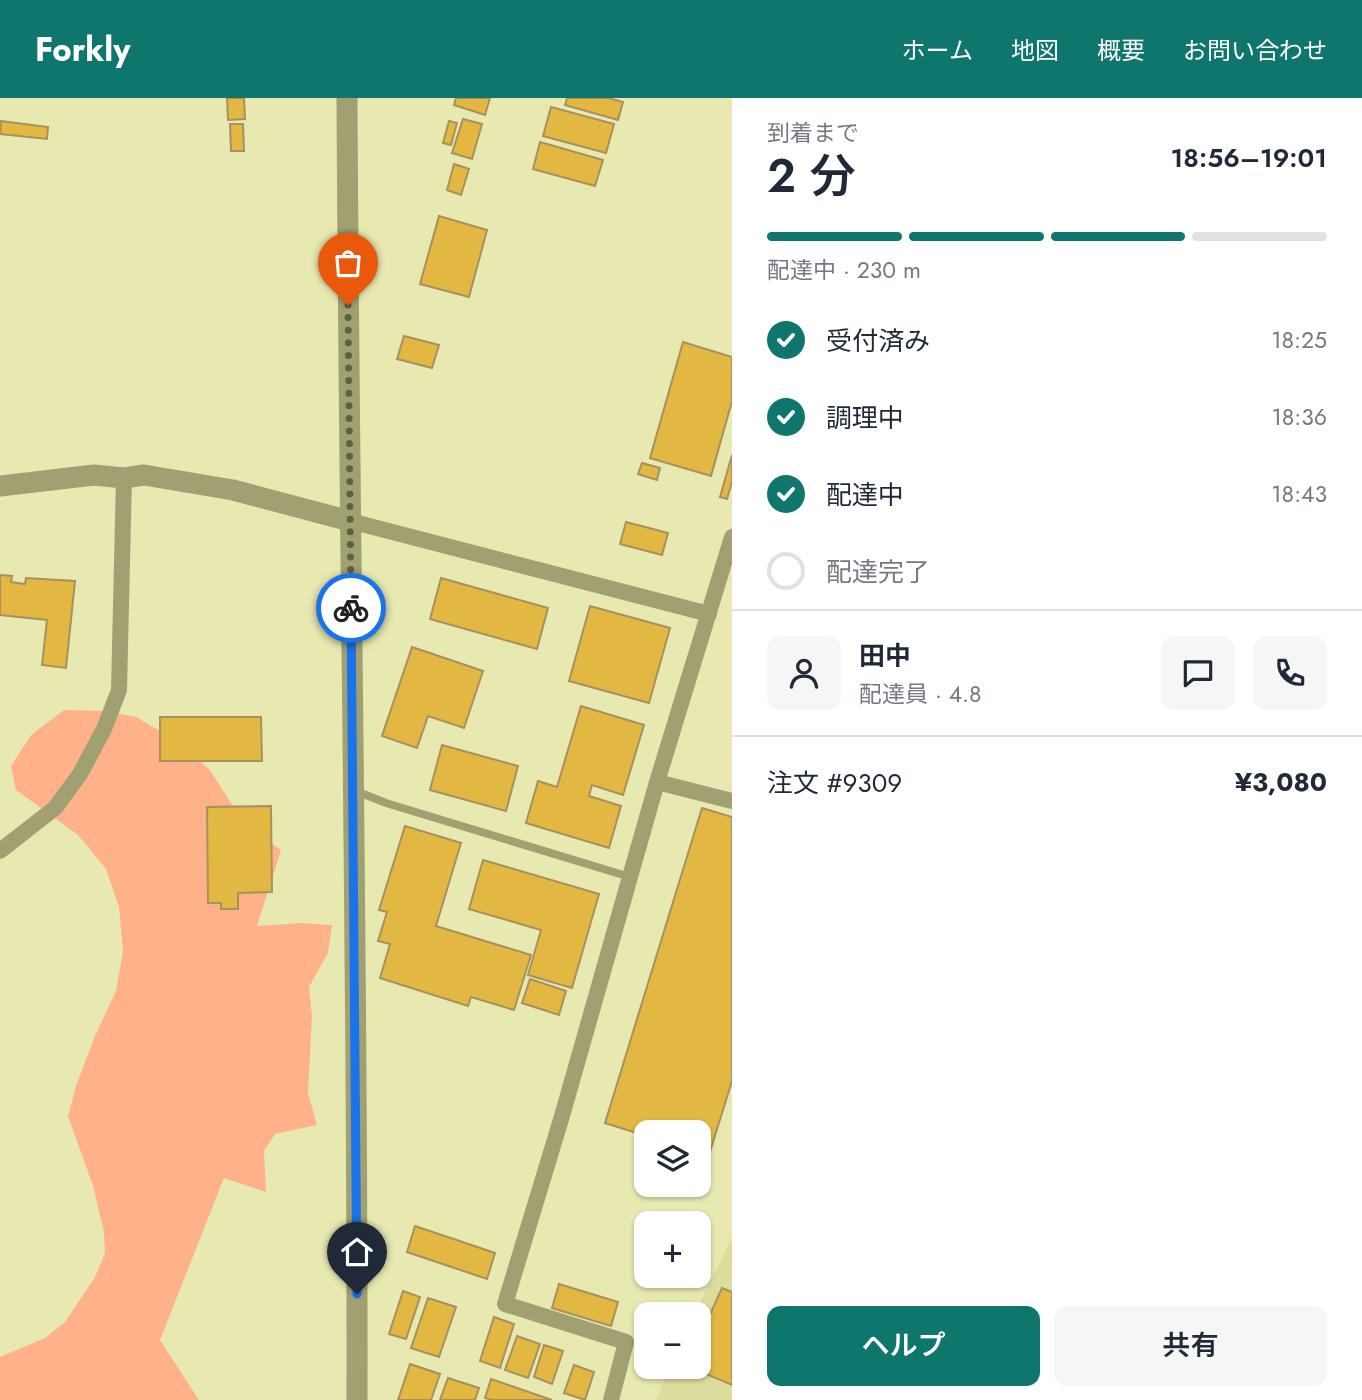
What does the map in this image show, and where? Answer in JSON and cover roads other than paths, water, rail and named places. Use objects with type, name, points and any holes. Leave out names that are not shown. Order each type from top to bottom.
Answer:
[{"type":"street","points":[[347,98],[358,1162],[357,1400]]},
{"type":"street","points":[[0,486],[94,475],[124,478],[144,475],[184,480],[233,490],[709,614]]},
{"type":"street","points":[[0,851],[55,808],[80,774],[104,729],[119,690],[124,478]]},
{"type":"street","points":[[611,1400],[626,1342],[505,1304],[657,782],[732,537]]},
{"type":"street","points":[[657,782],[732,801]]},
{"type":"lane","points":[[353,790],[386,803],[630,877]]}]
